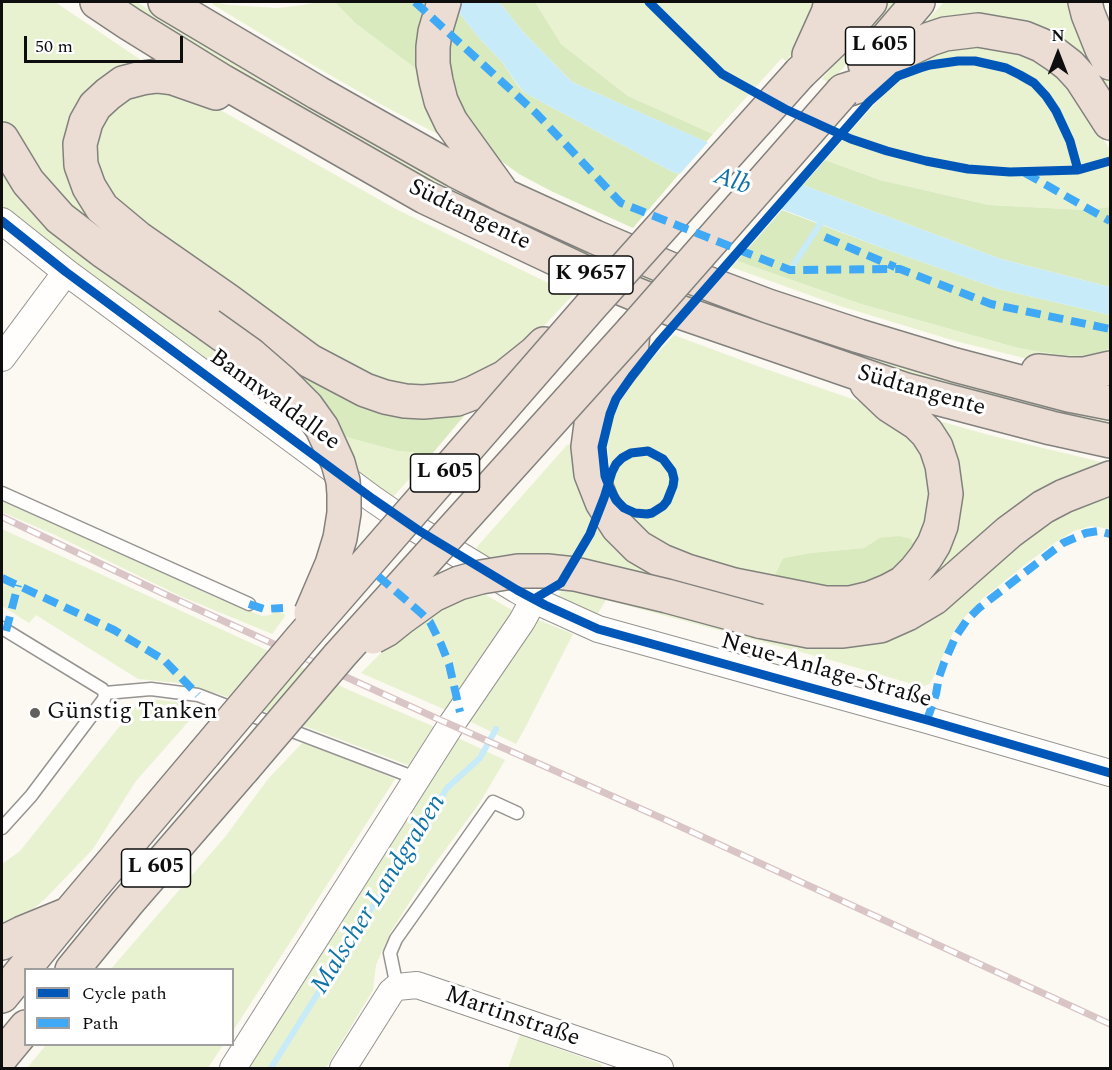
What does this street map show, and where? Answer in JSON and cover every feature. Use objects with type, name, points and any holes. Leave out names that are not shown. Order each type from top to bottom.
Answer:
[{"type":"highway","name":"Südtangente","points":[[97,2],[212,75],[425,197],[601,280],[674,310],[906,390],[1110,441]]},
{"type":"highway","name":"Südtangente","points":[[165,2],[318,93],[505,196],[675,271],[768,306],[859,336],[955,365],[1069,395],[1110,403]]},
{"type":"highway","points":[[444,2],[433,47],[433,64],[441,101],[451,122],[505,196]]},
{"type":"highway","points":[[800,73],[831,2]]},
{"type":"highway","name":"L 605","points":[[25,968],[301,639],[590,307],[800,73],[851,24],[870,2]]},
{"type":"highway","name":"L 605","points":[[73,968],[340,655],[633,330],[918,2]]},
{"type":"highway","points":[[1085,2],[1110,63]]},
{"type":"highway","points":[[843,91],[871,82],[905,51],[930,39],[945,34],[978,30],[1024,38],[1056,55],[1070,65],[1081,78],[1110,123]]},
{"type":"highway","points":[[267,107],[194,87],[173,78],[157,76],[123,83],[95,106],[86,122],[80,144],[81,165],[89,187],[102,208],[218,312],[251,355],[307,407],[322,428],[338,463],[343,481],[344,513],[340,538],[332,564],[306,622],[301,639]]},
{"type":"highway","points":[[2,139],[28,182],[60,218],[103,251],[343,380],[385,397],[423,402],[457,399],[473,393],[505,377],[535,353],[563,324],[590,307]]},
{"type":"highway","points":[[633,330],[631,356],[600,396],[592,417],[588,447],[591,474],[602,502],[618,527],[638,546],[662,561],[712,579],[809,631],[843,631],[880,626],[907,614],[934,598],[1009,532],[1043,507],[1110,478]]},
{"type":"highway","points":[[955,365],[999,366],[1068,374],[1084,374],[1110,368]]},
{"type":"highway","points":[[340,655],[386,630],[434,595],[481,577],[518,571],[575,574],[645,590],[764,607],[850,603],[871,598],[903,583],[930,551],[941,526],[946,494],[942,465],[936,447],[917,423],[889,405],[855,373]]},
{"type":"highway","points":[[2,944],[22,933],[68,915]]},
{"type":"highway","name":"L 605","points":[[2,996],[24,969]]},
{"type":"highway","points":[[2,1056],[24,1029]]},
{"type":"street","name":"Bannwaldallee","points":[[2,221],[66,272],[373,499],[418,530],[534,599]]},
{"type":"street","points":[[2,358],[66,272]]},
{"type":"street","points":[[233,1068],[534,599]]},
{"type":"street","name":"Neue-Anlage-Straße","points":[[534,599],[598,629],[1110,773]]},
{"type":"street","name":"Martinstraße","points":[[397,987],[417,985],[655,1068]]},
{"type":"street","points":[[344,1068],[387,997],[397,987]]},
{"type":"lane","points":[[2,493],[249,604]]},
{"type":"lane","points":[[2,628],[102,688],[105,693],[104,699],[31,796],[2,828]]},
{"type":"lane","points":[[105,693],[151,688],[198,695],[417,780]]},
{"type":"lane","points":[[397,987],[390,953],[396,939],[494,802],[517,813]]},
{"type":"green space","points":[[2,2],[55,2],[147,64],[73,125],[124,242],[89,229],[22,155],[2,117]]},
{"type":"green space","points":[[123,2],[137,2],[285,94],[428,174],[776,326],[909,369],[1110,419],[1110,427],[978,396],[704,307],[520,229],[317,123]]},
{"type":"green space","points":[[213,2],[278,8],[335,2],[355,23],[423,74],[445,138],[311,64],[212,4]]},
{"type":"green space","points":[[335,2],[427,2],[423,12],[421,30],[423,74],[355,23]]},
{"type":"green space","points":[[499,2],[535,2],[561,44],[628,96],[713,134],[706,142],[572,82],[524,33]]},
{"type":"green space","points":[[535,2],[822,2],[802,41],[786,61],[782,58],[713,134],[628,96],[561,44]]},
{"type":"green space","points":[[886,2],[901,2],[830,83],[822,79]]},
{"type":"green space","points":[[944,2],[1074,2],[1096,58],[1110,85],[1110,101],[1091,73],[921,27]]},
{"type":"green space","points":[[456,11],[503,63],[525,93],[679,174],[633,228],[519,174],[474,138],[444,69]]},
{"type":"green space","points":[[954,45],[1010,47],[1054,69],[1110,149],[1110,207],[1086,210],[989,205],[880,180],[825,160],[881,97],[906,63]]},
{"type":"green space","points":[[150,86],[199,98],[396,209],[573,295],[538,332],[495,366],[469,378],[446,384],[411,386],[383,381],[332,356],[115,212],[89,171],[100,113]]},
{"type":"green space","points":[[825,160],[880,180],[989,205],[1086,210],[1110,207],[1110,287],[1001,259],[803,185]]},
{"type":"green space","points":[[2,162],[33,213],[43,223],[268,391],[289,413],[310,441],[2,210]]},
{"type":"green space","points":[[782,210],[999,289],[1110,315],[1110,348],[1097,354],[1081,356],[1018,348],[861,304],[737,261]]},
{"type":"green space","points":[[737,261],[861,304],[1018,348],[1081,356],[1097,354],[1110,348],[1110,356],[1032,360],[955,341],[840,306],[731,267]]},
{"type":"green space","points":[[674,335],[861,402],[896,420],[922,453],[933,496],[917,553],[879,538],[864,548],[783,558],[773,579],[687,555],[634,525],[615,489],[611,475],[607,444],[611,420],[623,397],[647,364]]},
{"type":"green space","points":[[295,368],[329,390],[377,411],[463,413],[464,416],[432,454],[398,451],[346,437],[329,408],[293,369]]},
{"type":"green space","points":[[943,422],[1110,464],[928,586],[924,579],[937,430]]},
{"type":"green space","points":[[346,437],[398,451],[432,454],[393,497],[356,470]]},
{"type":"green space","points":[[571,444],[582,495],[587,509],[598,526],[667,579],[488,560],[476,548],[567,445]]},
{"type":"green space","points":[[1110,493],[1110,529],[1091,526],[1074,531],[1031,560],[982,599],[961,621],[953,633],[932,680],[922,687],[606,600],[597,615],[558,599],[563,586],[829,644],[1031,529]]},
{"type":"green space","points":[[2,498],[217,598],[262,616],[271,615],[275,610],[286,615],[272,634],[180,596],[55,535],[2,512]]},
{"type":"green space","points":[[2,529],[349,690],[437,728],[413,767],[219,694],[178,683],[138,679],[36,615],[29,623],[2,606]]},
{"type":"green space","points":[[899,536],[911,539],[917,553],[902,571],[843,593],[773,579],[783,558],[864,548],[879,538]]},
{"type":"green space","points":[[479,591],[512,610],[512,615],[448,711],[361,673],[392,642],[430,613]]},
{"type":"green space","points":[[534,618],[573,634],[516,744],[467,720]]},
{"type":"green space","points":[[151,699],[185,703],[189,721],[136,781],[93,849],[45,899],[2,931],[2,864],[20,851],[135,707]]},
{"type":"green space","points":[[456,737],[505,760],[479,804],[431,869],[390,933],[376,965],[373,990],[326,1068],[243,1068]]},
{"type":"green space","points":[[304,741],[395,779],[234,1029],[234,968],[112,968],[225,837],[268,779]]},
{"type":"green space","points":[[520,1035],[601,1064],[603,1068],[508,1068]]},
{"type":"green space","points":[[45,1046],[222,1046],[208,1068],[27,1068]]},
{"type":"water","name":"Alb","points":[[441,2],[499,2],[524,33],[572,82],[803,185],[1001,259],[1110,287],[1110,315],[999,289],[671,171],[525,93],[503,63],[460,14]]},
{"type":"pier","points":[[710,140],[804,182],[778,211],[677,177]]},
{"type":"waterway","name":"Malscher Landgraben","points":[[790,270],[824,218]]},
{"type":"waterway","name":"Malscher Landgraben","points":[[271,1068],[447,788],[480,758],[496,729]]},
{"type":"railway","points":[[2,517],[160,592],[666,820],[1110,1024]]},
{"type":"marked path","points":[[415,2],[536,113],[621,203],[790,270],[900,269],[991,304],[1110,329]]},
{"type":"marked path","points":[[1025,173],[1110,221]]},
{"type":"marked path","points":[[825,237],[895,267]]},
{"type":"marked path","points":[[927,720],[944,663],[956,636],[967,620],[979,608],[1063,543],[1086,533],[1099,531],[1110,534]]},
{"type":"marked path","points":[[378,576],[430,622],[449,664],[460,712]]},
{"type":"marked path","points":[[2,578],[114,630],[164,660],[198,695]]},
{"type":"marked path","points":[[6,631],[18,585]]},
{"type":"marked path","points":[[249,604],[264,609],[283,608]]},
{"type":"cycle path","points":[[649,2],[722,74],[785,109],[851,139],[887,151],[968,169],[1010,172],[1078,170],[1110,161]]},
{"type":"cycle path","points":[[534,599],[561,583],[590,534],[604,498],[612,472],[622,458],[631,453],[648,451],[663,459],[672,471],[674,479],[667,501],[663,506],[647,514],[635,513],[624,508],[616,500],[609,486],[605,476],[602,447],[616,399],[659,342],[869,102],[898,76],[930,65],[958,61],[975,61],[1006,68],[1020,75],[1034,83],[1056,111],[1070,141],[1078,170]]},
{"type":"cycle path","points":[[2,221],[66,272],[373,499],[418,530],[545,605],[598,629],[1110,773]]},
{"type":"place","name":"Günstig Tanken","points":[[35,713]]}]
